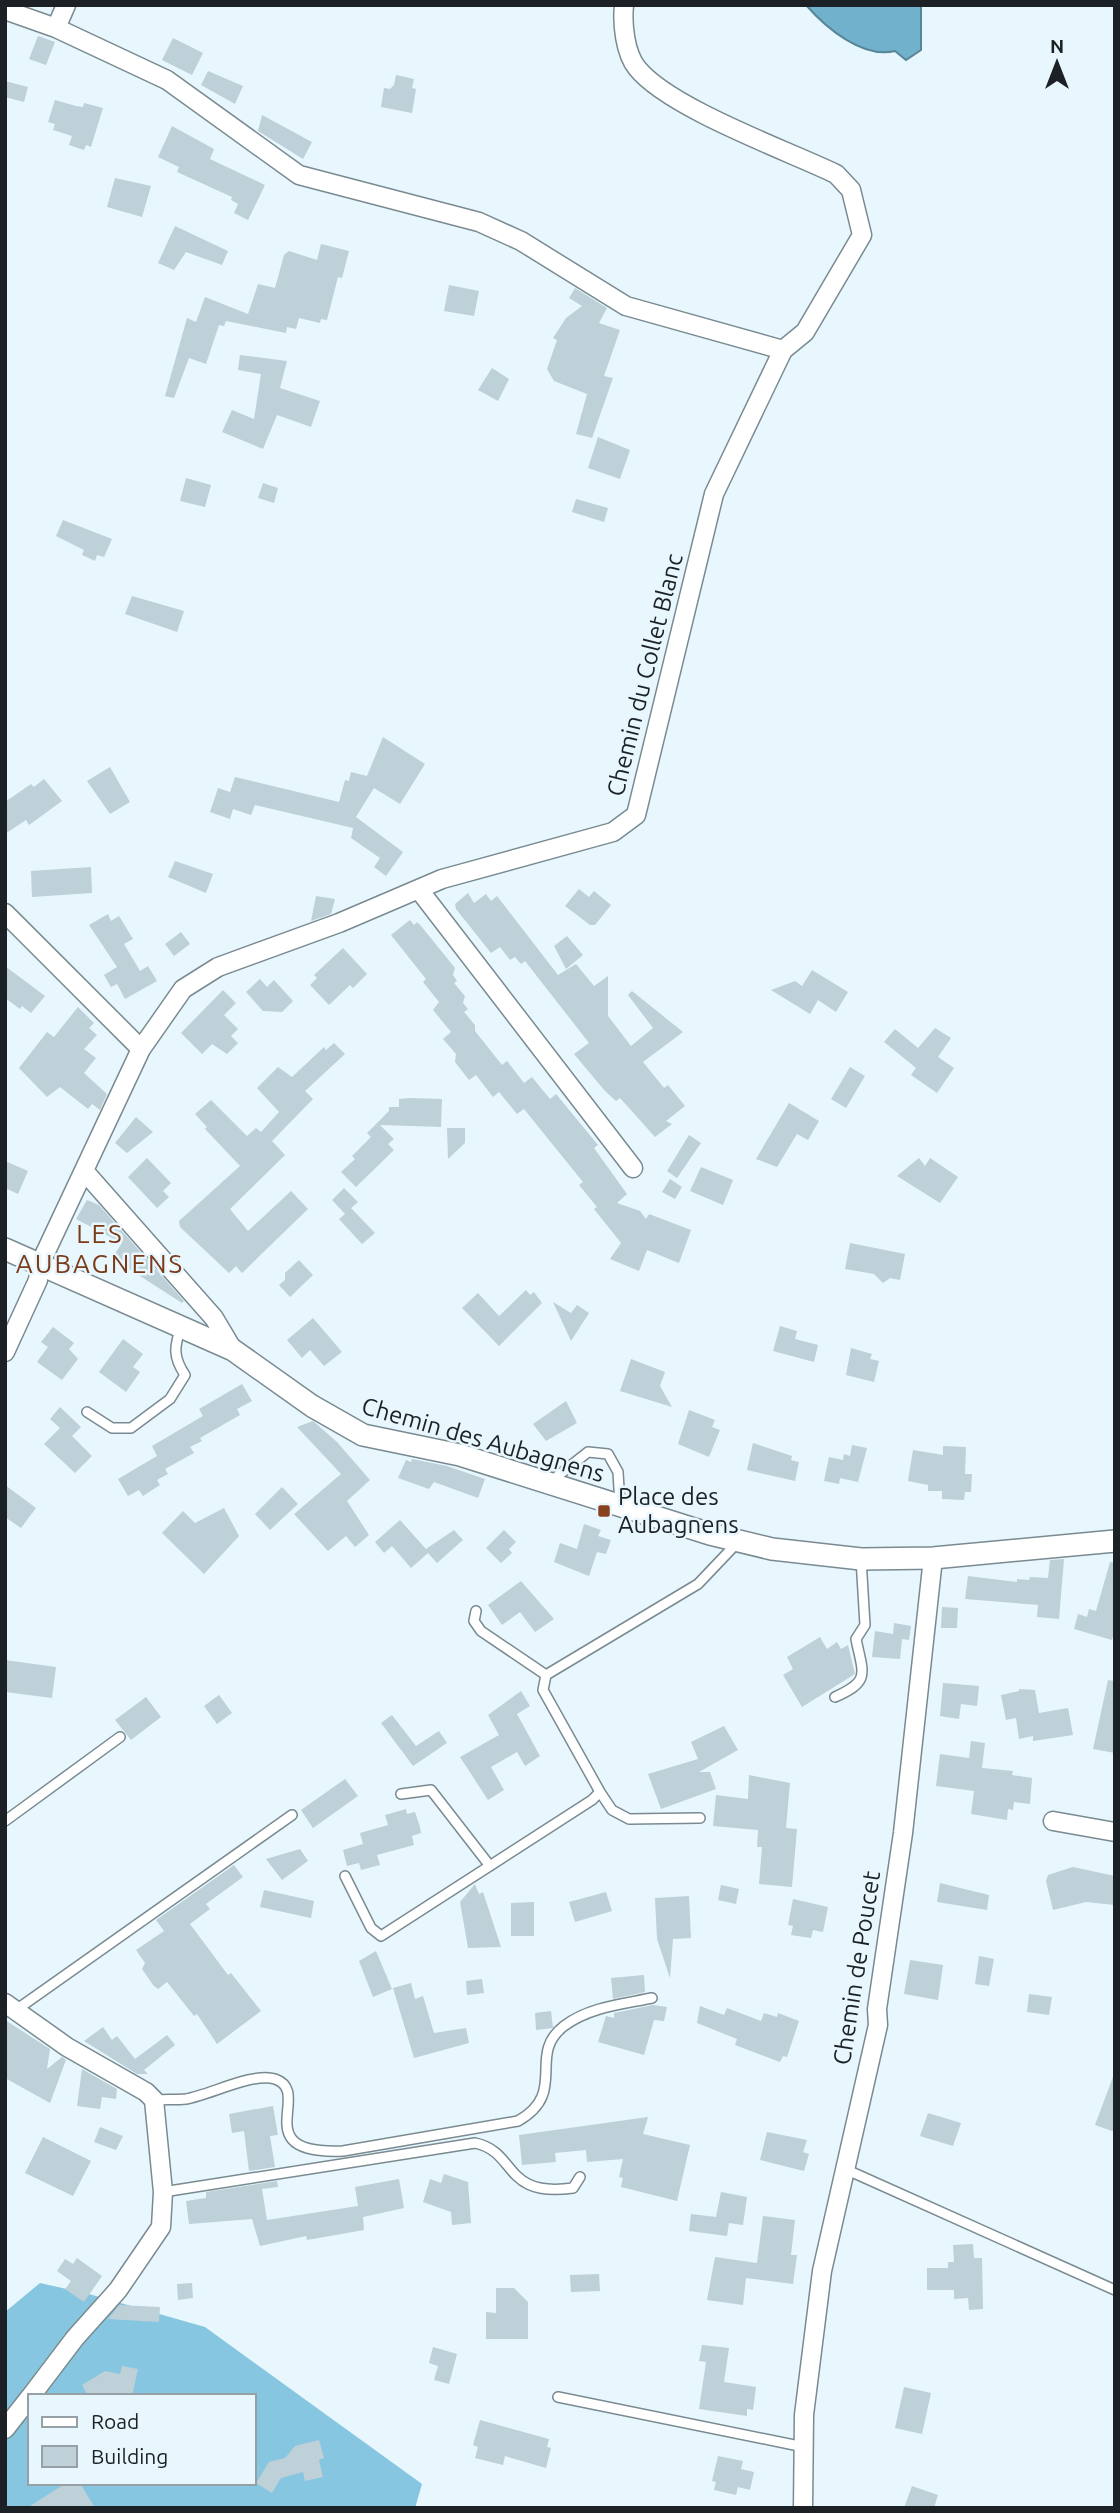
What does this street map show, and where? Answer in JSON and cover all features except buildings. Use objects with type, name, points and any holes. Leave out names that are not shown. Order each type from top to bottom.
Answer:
[{"type":"street","points":[[56,28],[66,5]]},
{"type":"street","name":"Chemin du Collet Blanc","points":[[5,1352],[38,1280],[40,1264],[141,1049],[183,989],[218,968],[420,891],[442,879],[613,832],[636,815],[714,494],[783,350],[805,332],[862,234],[850,190],[836,174],[665,94],[635,66],[626,42],[624,5]]},
{"type":"street","points":[[5,10],[56,28],[167,80],[299,175],[479,222],[521,242],[626,306],[783,350]]},
{"type":"street","points":[[420,891],[633,1168]]},
{"type":"street","points":[[5,913],[141,1049]]},
{"type":"street","points":[[85,1172],[214,1318],[233,1350]]},
{"type":"street","name":"Chemin des Aubagnens","points":[[5,1249],[233,1350],[312,1406],[363,1435],[460,1455],[620,1507],[739,1541],[772,1549],[861,1559],[933,1558],[1115,1541]]},
{"type":"street","name":"Chemin de Poucet","points":[[803,2508],[804,2415],[822,2271],[878,2025],[877,2009],[903,1833],[933,1558]]},
{"type":"street","points":[[1053,1821],[1115,1832]]},
{"type":"street","points":[[10,2006],[67,2047],[146,2092],[154,2100],[163,2192],[161,2227],[118,2290],[75,2338],[32,2394]]},
{"type":"street","points":[[5,2428],[28,2399]]},
{"type":"lane","points":[[87,1412],[112,1428],[131,1428],[170,1399],[185,1375],[175,1359],[175,1346],[181,1325]]},
{"type":"lane","points":[[548,1483],[588,1452],[608,1454],[618,1472],[620,1507]]},
{"type":"lane","points":[[699,1818],[629,1819],[612,1810],[543,1690],[546,1675],[698,1584],[739,1541]]},
{"type":"lane","points":[[835,1697],[858,1687],[864,1675],[856,1640],[865,1625],[861,1559]]},
{"type":"lane","points":[[476,1611],[474,1621],[481,1631],[546,1675]]},
{"type":"lane","points":[[5,1821],[120,1737]]},
{"type":"lane","points":[[401,1794],[431,1790],[490,1866]]},
{"type":"lane","points":[[345,1876],[371,1928],[381,1936],[592,1800],[600,1792]]},
{"type":"lane","points":[[10,2006],[292,1815]]},
{"type":"lane","points":[[154,2100],[186,2099],[260,2078],[274,2078],[284,2084],[289,2093],[287,2132],[295,2144],[318,2152],[343,2151],[518,2122],[535,2112],[542,2100],[546,2087],[546,2053],[550,2042],[563,2027],[580,2016],[604,2008],[652,1998]]},
{"type":"lane","points":[[163,2192],[475,2143],[487,2146],[518,2179],[539,2190],[573,2188],[580,2177]]},
{"type":"lane","points":[[844,2169],[1115,2290]]},
{"type":"lane","points":[[558,2396],[804,2447]]},
{"type":"shaded area","points":[[806,5],[921,5],[921,50],[906,60],[895,51],[883,52],[858,46],[835,32]]},
{"type":"shaded area","points":[[40,2283],[205,2327],[422,2484],[415,2508],[5,2508],[5,2312]]},
{"type":"place","name":"Place des Aubagnens","points":[[604,1511]]},
{"type":"district","name":"LES AUBAGNENS","points":[[100,1249]]}]
